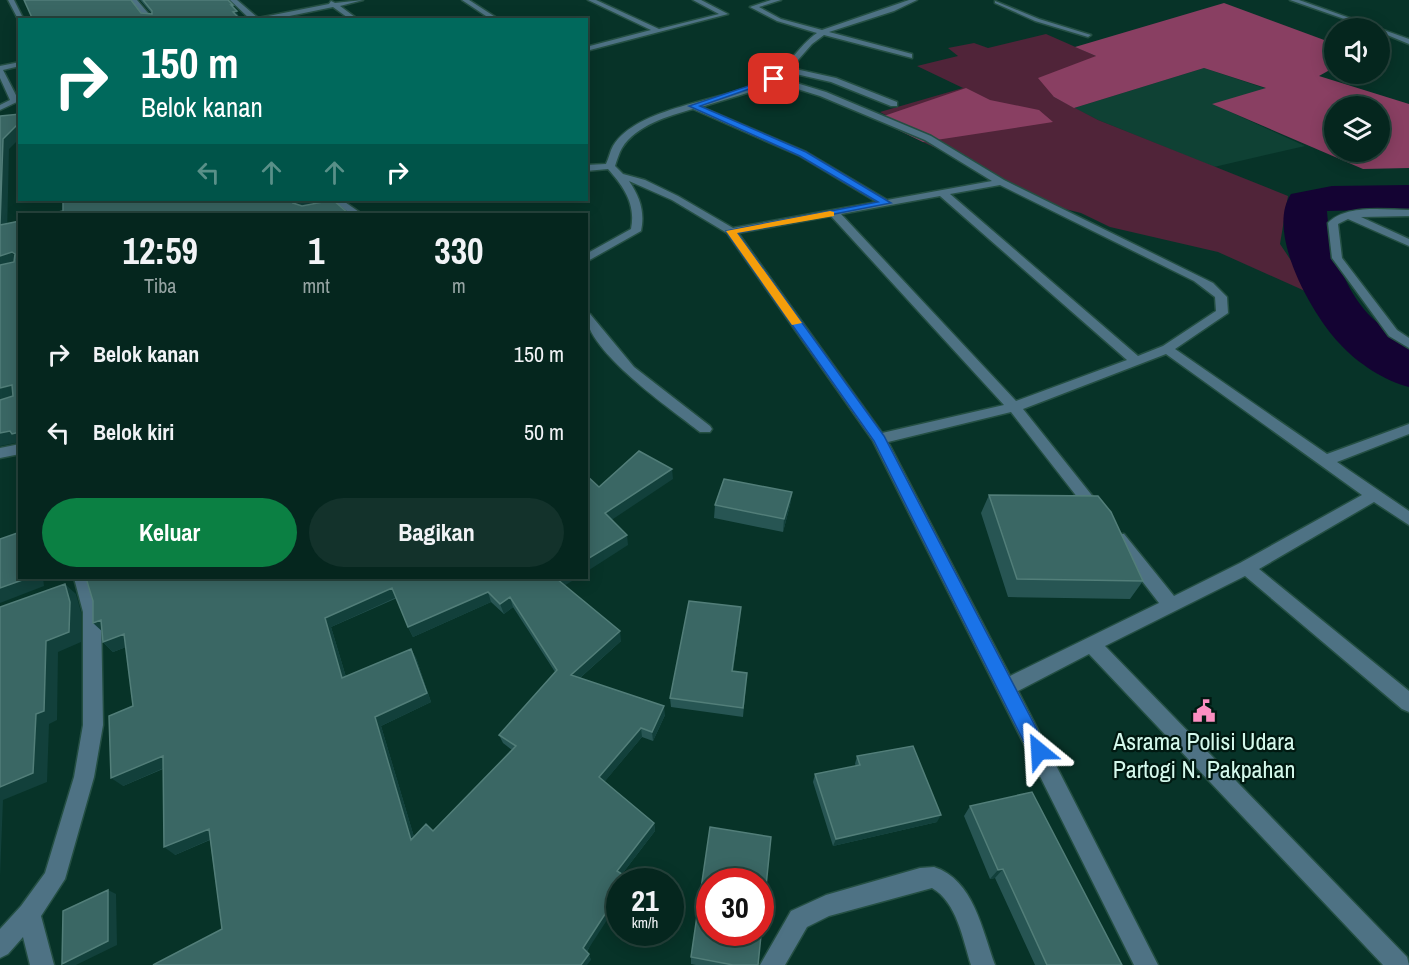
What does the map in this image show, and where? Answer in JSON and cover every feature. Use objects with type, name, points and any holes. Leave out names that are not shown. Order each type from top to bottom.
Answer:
[{"type":"street","points":[[11,0],[20,18]]},
{"type":"street","points":[[134,0],[149,18]]},
{"type":"street","points":[[233,0],[255,18]]},
{"type":"street","points":[[326,0],[353,18]]},
{"type":"street","points":[[267,18],[360,0]]},
{"type":"street","points":[[465,0],[494,18]]},
{"type":"street","points":[[591,0],[658,31]]},
{"type":"street","points":[[588,48],[725,15],[696,0]]},
{"type":"street","points":[[778,0],[753,7],[772,18],[909,56]]},
{"type":"street","points":[[588,258],[636,231],[639,220],[638,206],[631,190],[610,166],[612,151],[629,135],[657,119],[774,79],[823,32],[914,0]]},
{"type":"street","points":[[992,2],[1007,0]]},
{"type":"street","points":[[1293,0],[1346,18]]},
{"type":"street","points":[[992,2],[1022,19],[1065,34]]},
{"type":"street","points":[[992,2],[1037,20],[1088,35]]},
{"type":"street","points":[[1390,34],[1409,42]]},
{"type":"street","points":[[0,108],[15,101],[0,69],[18,64]]},
{"type":"street","points":[[783,69],[833,80],[894,104]]},
{"type":"street","points":[[774,79],[823,94],[928,138],[1001,182],[1179,269],[1222,297],[1225,304],[1222,313],[1167,349],[1014,407],[879,439]]},
{"type":"street","points":[[693,106],[803,154],[886,203]]},
{"type":"street","points":[[588,168],[610,166]]},
{"type":"street","points":[[619,176],[642,182],[675,198],[731,231],[879,439],[1146,965]]},
{"type":"street","points":[[731,231],[1001,182]]},
{"type":"street","points":[[941,192],[1136,361]]},
{"type":"street","points":[[304,212],[342,203],[356,213]]},
{"type":"street","points":[[834,213],[1014,407],[1171,605]]},
{"type":"street","points":[[1409,213],[1349,215],[1338,218],[1333,223],[1336,258],[1393,333],[1409,344]]},
{"type":"street","points":[[1349,215],[1409,243]]},
{"type":"street","points":[[588,319],[629,370],[705,429]]},
{"type":"street","points":[[1167,349],[1409,519]]},
{"type":"street","points":[[1327,460],[1409,429]]},
{"type":"street","points":[[0,453],[18,449]]},
{"type":"street","points":[[1006,687],[1246,568],[1374,495]]},
{"type":"street","points":[[1246,568],[1409,703]]},
{"type":"street","points":[[0,945],[29,914],[54,879],[84,777],[91,736],[92,612],[83,580],[63,590]]},
{"type":"street","points":[[1092,645],[1399,965]]},
{"type":"street","points":[[772,965],[799,919],[826,906],[920,879],[934,878],[947,884],[957,896],[983,965]]},
{"type":"street","points":[[29,914],[42,965]]},
{"type":"shaded area","points":[[1224,3],[1324,40],[1324,73],[1319,76],[1324,78],[1324,84],[1345,84],[1383,96],[1324,96],[1324,152],[1212,104],[1266,88],[1204,68],[1074,108],[1054,97],[1038,78],[1096,56],[1075,47]]},
{"type":"shaded area","points":[[1046,34],[1096,56],[1054,97],[1098,120],[1288,196],[1280,244],[1314,295],[1218,252],[1110,227],[1081,213],[1061,208],[923,142],[933,140],[880,112],[963,88],[917,66],[958,56],[948,48],[974,43],[988,48]]},
{"type":"shaded area","points":[[1204,68],[1267,89],[1213,104],[1305,146],[1214,167],[1074,108]]},
{"type":"shaded area","points":[[966,88],[990,100],[1039,110],[1053,122],[923,142],[875,119]]},
{"type":"shaded area","points":[[1390,98],[1409,104],[1409,168],[1363,169],[1347,162],[1390,162]]},
{"type":"building","points":[[24,0],[131,0],[141,13],[152,14],[143,0],[228,0],[237,11],[233,12],[239,18],[32,18]]},
{"type":"building","points":[[18,114],[18,124],[3,139],[0,225],[0,116]]},
{"type":"building","points":[[63,201],[294,201],[293,203],[302,206],[334,201],[348,213],[54,213],[63,211]]},
{"type":"building","points":[[18,221],[18,432],[12,434],[10,431],[0,433],[0,400],[13,396],[12,385],[0,388],[0,265],[14,262],[15,254],[12,252],[0,256],[0,225]]},
{"type":"building","points":[[639,451],[672,469],[605,513],[627,535],[588,559],[588,477],[599,487]]},
{"type":"building","points":[[724,479],[792,492],[784,519],[715,505]]},
{"type":"building","points":[[989,495],[1098,496],[1111,512],[1143,581],[1017,579]]},
{"type":"building","points":[[18,533],[18,579],[25,579],[0,588],[0,539]]},
{"type":"building","points":[[86,579],[557,579],[620,631],[571,675],[664,706],[652,732],[641,728],[599,777],[654,823],[619,868],[606,868],[606,913],[583,948],[589,954],[581,965],[153,965],[222,929],[209,829],[164,847],[163,756],[111,778],[109,716],[133,706],[124,634],[103,642],[101,620],[93,623],[93,601]],"holes":[[[392,588],[408,627],[488,592],[500,604],[510,597],[557,670],[499,735],[516,746],[433,831],[426,824],[411,840],[375,717],[427,693],[411,649],[342,678],[325,618]]]},
{"type":"building","points":[[65,584],[70,602],[69,632],[46,641],[44,711],[36,714],[33,773],[0,787],[0,607]]},
{"type":"building","points":[[689,601],[741,607],[732,671],[747,673],[743,708],[670,698]]},
{"type":"building","points":[[913,746],[941,815],[836,839],[815,774],[860,765],[857,756]]},
{"type":"building","points":[[1032,792],[1122,965],[1047,965],[1003,869],[998,870],[970,806]]},
{"type":"building","points":[[710,827],[771,837],[768,868],[704,868]]},
{"type":"building","points":[[108,890],[108,941],[62,964],[63,911]]},
{"type":"building","points":[[696,923],[696,946],[760,946],[758,965],[733,965],[691,957]]},
{"type":"waterway","points":[[1409,197],[1332,198],[1306,203],[1306,226],[1311,256],[1333,299],[1358,333],[1409,370]]},
{"type":"slow traffic","points":[[796,323],[731,231],[830,214]]},
{"type":"place","name":"Asrama Polisi Udara Partogi N. Pakpahan","points":[[1204,711]]},
{"type":"route","points":[[774,79],[748,90],[693,106],[803,154],[844,176],[886,203],[731,231],[879,439],[1039,751]]}]
